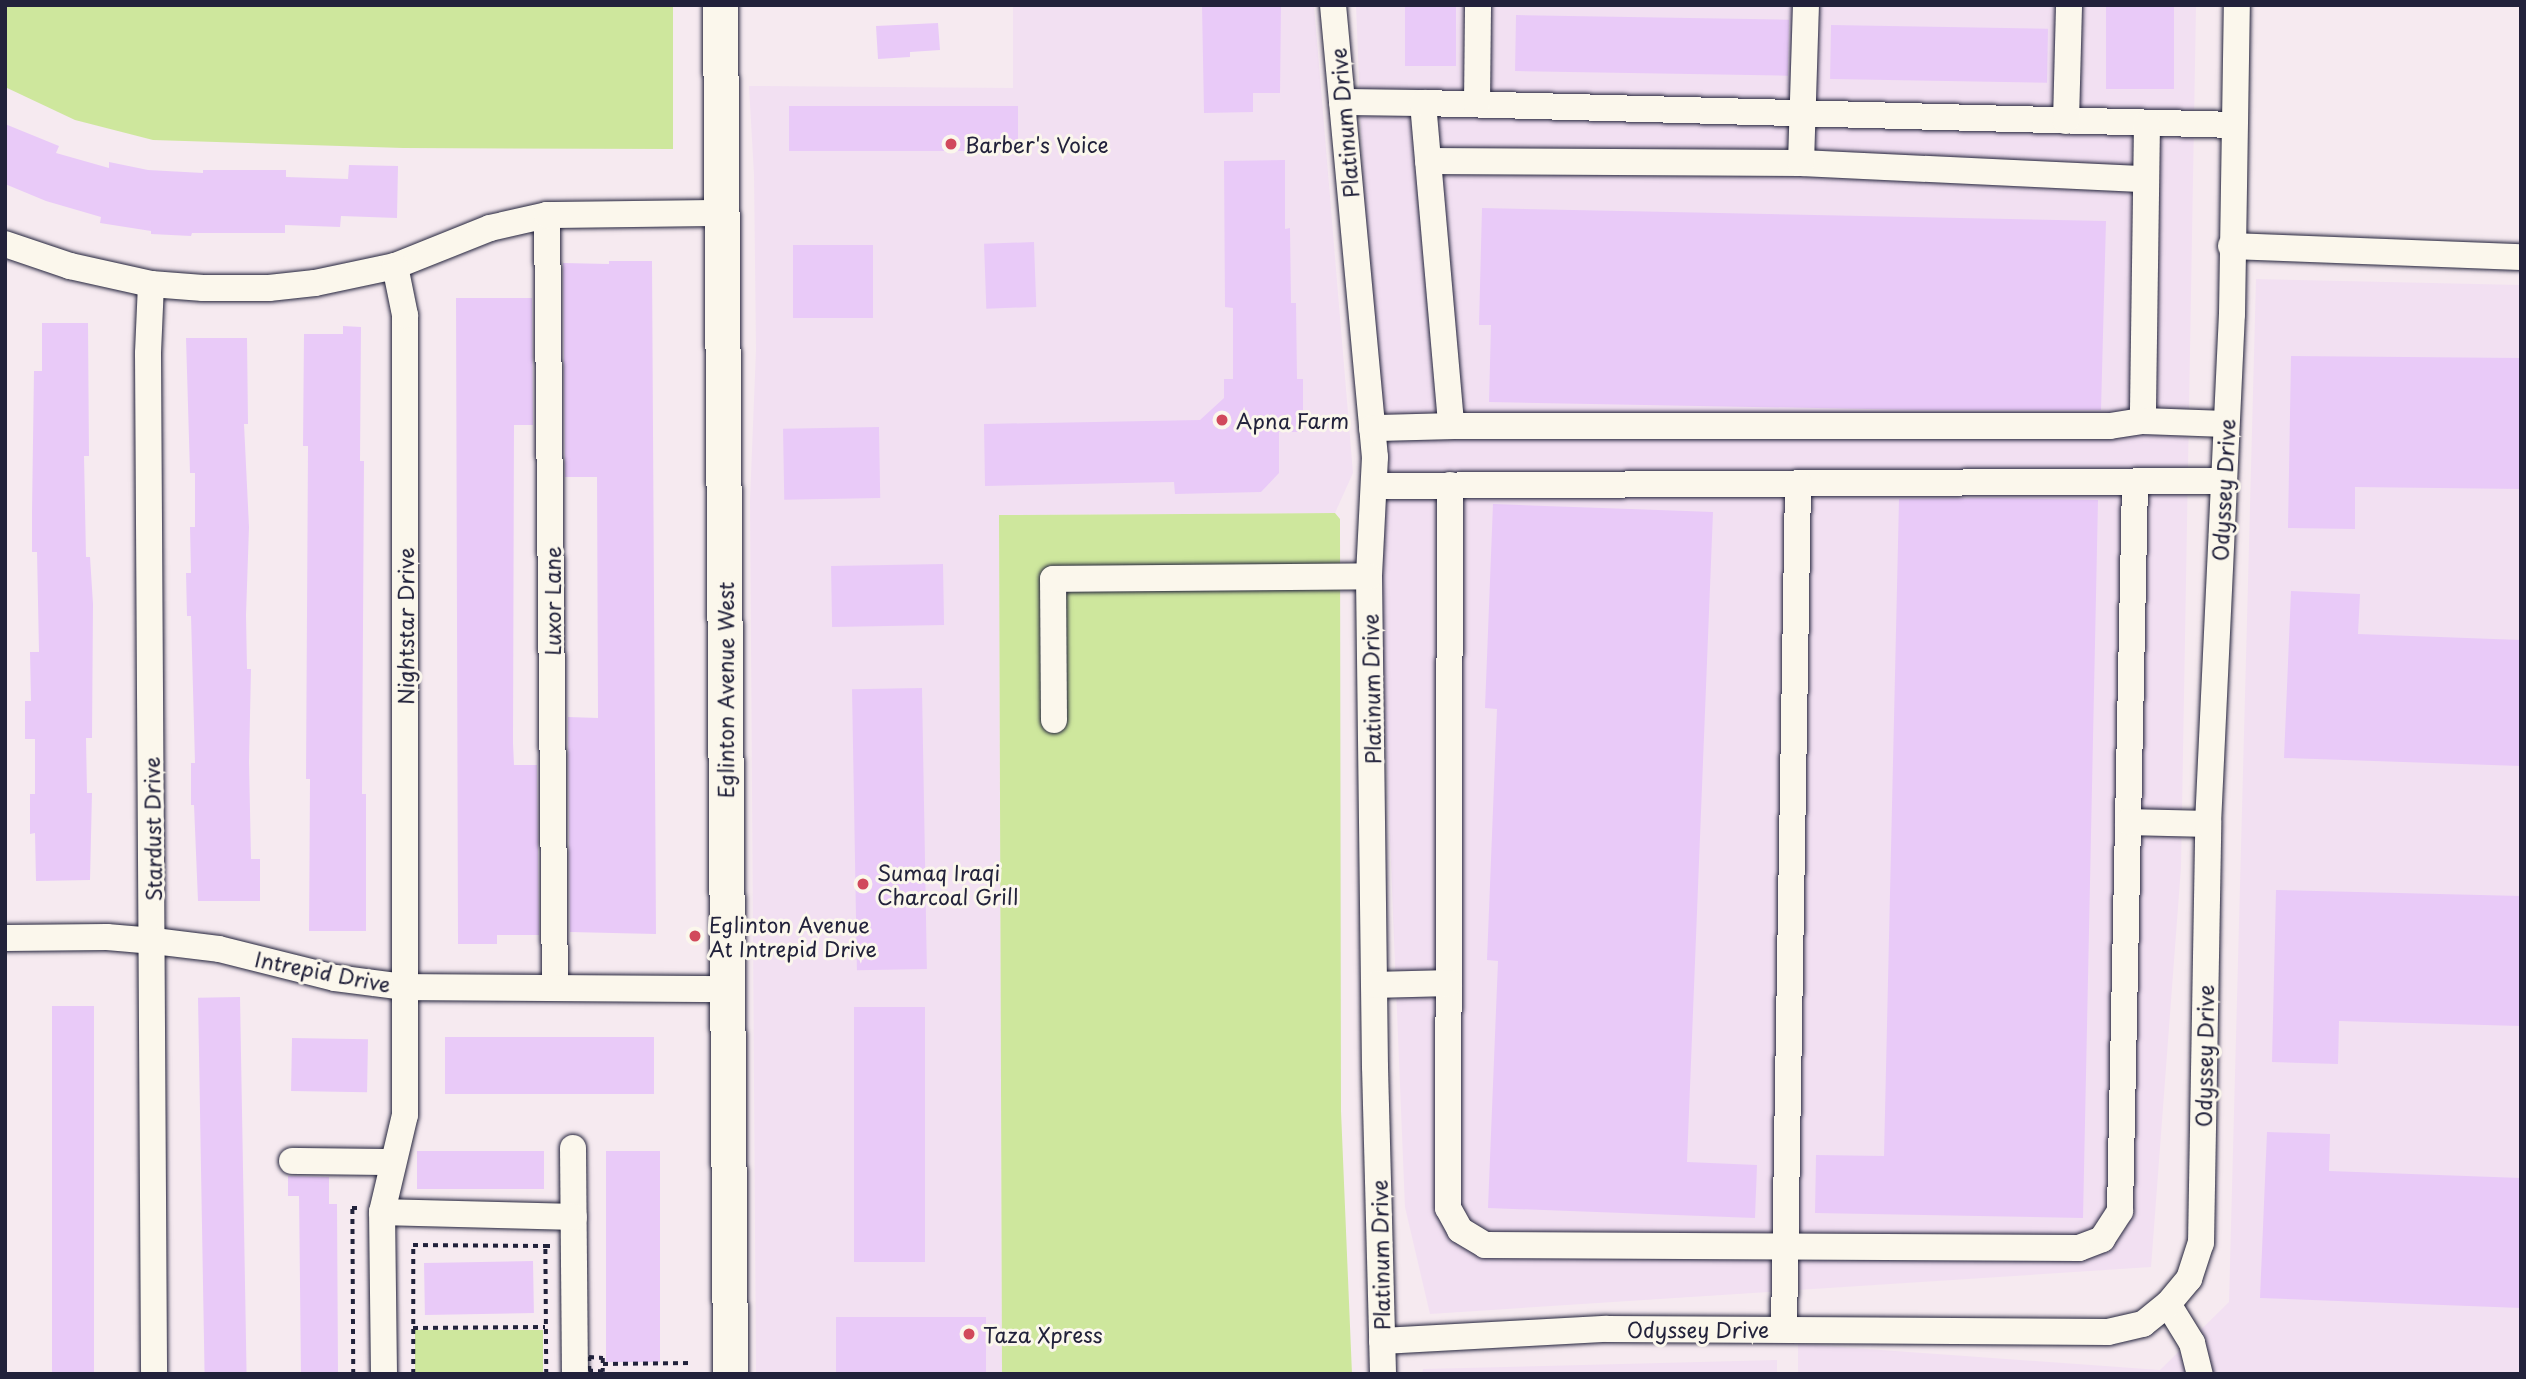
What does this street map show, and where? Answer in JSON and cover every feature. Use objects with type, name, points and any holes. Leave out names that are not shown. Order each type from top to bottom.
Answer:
[{"type":"main road","name":"Eglinton Avenue West","points":[[720,5],[730,1374]]},
{"type":"street","name":"Platinum Drive","points":[[1334,5],[1375,486],[1369,576],[1383,1374]]},
{"type":"street","points":[[1477,104],[1478,5]]},
{"type":"street","points":[[1801,163],[1806,5]]},
{"type":"street","points":[[2066,121],[2069,5]]},
{"type":"street","name":"Odyssey Drive","points":[[1382,1341],[1606,1329],[2108,1332],[2143,1324],[2168,1304],[2189,1279],[2201,1242],[2208,824],[2226,424],[2237,5]]},
{"type":"street","points":[[1342,102],[2234,125]]},
{"type":"street","points":[[1423,103],[1451,426]]},
{"type":"street","points":[[2143,421],[2147,123]]},
{"type":"street","points":[[1428,161],[1801,163],[2146,179]]},
{"type":"street","points":[[5,244],[71,266],[151,284],[202,288],[269,288],[315,283],[396,266],[491,228],[547,215],[720,214]]},
{"type":"street","name":"Luxor Lane","points":[[547,215],[555,988]]},
{"type":"street","points":[[2231,246],[2521,257]]},
{"type":"street","name":"Nightstar Drive","points":[[384,1374],[375,1210],[393,1162],[405,1115],[405,315],[396,266]]},
{"type":"street","name":"Stardust Drive","points":[[151,284],[148,368],[155,1374]]},
{"type":"street","points":[[1372,428],[2110,426],[2143,421],[2226,424]]},
{"type":"street","points":[[1375,486],[2223,481]]},
{"type":"street","points":[[1784,1328],[1783,1247],[1798,483]]},
{"type":"street","points":[[1450,485],[1448,1208],[1460,1230],[1485,1245],[2079,1248],[2102,1239],[2120,1211],[2135,483]]},
{"type":"street","points":[[1054,720],[1052,579],[1369,576]]},
{"type":"street","points":[[2128,822],[2208,824]]},
{"type":"street","name":"Intrepid Drive","points":[[5,938],[107,937],[219,949],[335,978],[405,987],[727,989]]},
{"type":"street","points":[[1375,985],[1448,983]]},
{"type":"street","points":[[573,1148],[562,1217],[575,1374]]},
{"type":"street","points":[[292,1161],[393,1162]]},
{"type":"street","points":[[375,1210],[562,1217]]},
{"type":"street","points":[[2168,1304],[2192,1343],[2200,1374]]},
{"type":"path","points":[[353,1374],[352,1208],[375,1210]]},
{"type":"path","points":[[413,1374],[413,1245],[550,1246],[562,1217]]},
{"type":"path","points":[[545,1246],[546,1374]]},
{"type":"path","points":[[413,1328],[545,1327]]},
{"type":"path","points":[[603,1364],[691,1363]]},
{"type":"shaded area","points":[[1013,5],[1314,5],[1353,473],[1335,513],[999,515],[1002,1374],[756,1374],[750,500],[756,350],[754,175],[749,86],[1013,88]]},
{"type":"shaded area","points":[[1356,5],[2196,5],[2181,867],[2151,1267],[1430,1314],[1405,1207]]},
{"type":"shaded area","points":[[2256,279],[2521,285],[2521,1374],[1798,1374],[1798,1344],[2160,1370],[2229,1302]]},
{"type":"shaded area","points":[[1777,1360],[1777,1374],[1422,1374],[1423,1369]]},
{"type":"green space","points":[[5,5],[673,5],[673,149],[403,148],[153,140],[75,120],[5,87]]},
{"type":"green space","points":[[1335,513],[1340,519],[1341,1111],[1352,1374],[1002,1374],[999,515]]},
{"type":"green space","points":[[415,1330],[543,1330],[543,1374],[415,1374]]},
{"type":"building","points":[[1202,5],[1281,5],[1280,93],[1253,93],[1253,112],[1204,113]]},
{"type":"building","points":[[1405,5],[1456,5],[1456,66],[1405,66]]},
{"type":"building","points":[[2106,5],[2174,5],[2174,89],[2106,89]]},
{"type":"building","points":[[1516,15],[1789,20],[1788,76],[1515,71]]},
{"type":"building","points":[[938,23],[940,50],[910,52],[910,57],[878,59],[876,26]]},
{"type":"building","points":[[1831,25],[2048,29],[2047,83],[1830,79]]},
{"type":"building","points":[[789,106],[1018,106],[1018,151],[789,151]]},
{"type":"building","points":[[5,124],[59,146],[56,153],[109,168],[109,162],[148,170],[203,173],[203,170],[286,170],[286,177],[348,179],[349,165],[398,166],[397,218],[341,216],[340,227],[285,225],[285,233],[192,233],[191,236],[151,234],[151,231],[100,223],[101,217],[46,201],[5,184]]},
{"type":"building","points":[[1285,160],[1285,229],[1290,228],[1291,303],[1296,303],[1297,379],[1303,379],[1303,432],[1279,432],[1279,473],[1261,492],[1175,494],[1174,482],[985,486],[984,424],[1200,420],[1224,398],[1224,379],[1233,379],[1233,308],[1225,307],[1224,161]]},
{"type":"building","points":[[1482,208],[2106,221],[2101,410],[1920,410],[1489,402],[1491,325],[1479,325]]},
{"type":"building","points":[[1034,242],[1036,307],[986,309],[984,244]]},
{"type":"building","points":[[793,245],[873,245],[873,318],[793,318]]},
{"type":"building","points":[[609,261],[652,261],[656,934],[570,932],[568,717],[598,718],[597,477],[565,477],[563,263],[609,264]]},
{"type":"building","points":[[456,298],[532,298],[533,425],[514,425],[513,743],[514,765],[537,765],[539,935],[497,935],[497,944],[458,944]]},
{"type":"building","points":[[42,323],[88,323],[89,456],[84,456],[86,557],[90,557],[93,604],[92,738],[86,738],[87,793],[92,793],[90,880],[36,881],[35,833],[30,834],[30,794],[35,794],[35,739],[25,739],[25,701],[31,701],[30,652],[39,652],[37,552],[32,552],[32,512],[34,371],[42,371]]},
{"type":"building","points":[[343,326],[361,327],[360,461],[364,461],[362,794],[366,794],[366,931],[309,931],[310,779],[306,779],[308,446],[303,446],[304,334],[343,334]]},
{"type":"building","points":[[186,338],[247,338],[248,424],[244,424],[249,527],[246,615],[247,669],[251,669],[251,859],[260,859],[260,901],[198,901],[194,805],[191,805],[191,763],[195,763],[191,616],[187,616],[186,573],[191,573],[190,527],[195,527],[195,473],[190,473]]},
{"type":"building","points":[[2291,356],[2521,358],[2521,489],[2355,487],[2355,529],[2288,528]]},
{"type":"building","points":[[879,427],[880,498],[784,500],[783,429]]},
{"type":"building","points":[[1899,499],[2098,500],[2083,1218],[1815,1213],[1816,1155],[1884,1156]]},
{"type":"building","points":[[1493,504],[1713,512],[1687,1162],[1757,1165],[1755,1218],[1488,1208],[1498,961],[1487,960],[1497,709],[1485,708]]},
{"type":"building","points":[[943,564],[944,625],[832,627],[831,566]]},
{"type":"building","points":[[2291,591],[2360,594],[2358,634],[2521,640],[2521,766],[2284,758]]},
{"type":"building","points":[[922,688],[927,969],[857,970],[852,689]]},
{"type":"building","points":[[2276,890],[2521,896],[2521,1026],[2339,1021],[2338,1064],[2272,1062]]},
{"type":"building","points":[[240,997],[247,1374],[205,1374],[198,998]]},
{"type":"building","points":[[52,1006],[94,1006],[94,1374],[52,1374]]},
{"type":"building","points":[[854,1007],[925,1007],[925,1262],[854,1262]]},
{"type":"building","points":[[445,1037],[654,1037],[654,1094],[445,1094]]},
{"type":"building","points":[[292,1038],[368,1039],[367,1092],[291,1091]]},
{"type":"building","points":[[2267,1132],[2330,1134],[2329,1171],[2521,1178],[2521,1308],[2260,1298]]},
{"type":"building","points":[[417,1151],[544,1151],[544,1189],[417,1189]]},
{"type":"building","points":[[606,1151],[660,1151],[660,1362],[606,1362]]},
{"type":"building","points":[[288,1176],[329,1177],[329,1204],[337,1204],[338,1374],[301,1374],[299,1196],[288,1196]]},
{"type":"building","points":[[533,1261],[534,1313],[425,1315],[424,1263]]},
{"type":"building","points":[[836,1317],[986,1317],[986,1374],[836,1374]]},
{"type":"place","name":"Barber's Voice","points":[[951,144]]},
{"type":"place","name":"Apna Farm","points":[[1222,420]]},
{"type":"place","name":"Sumaq Iraqi Charcoal Grill","points":[[863,884]]},
{"type":"place","name":"Eglinton Avenue At Intrepid Drive","points":[[695,936]]},
{"type":"place","name":"Taza Xpress","points":[[969,1334]]}]
